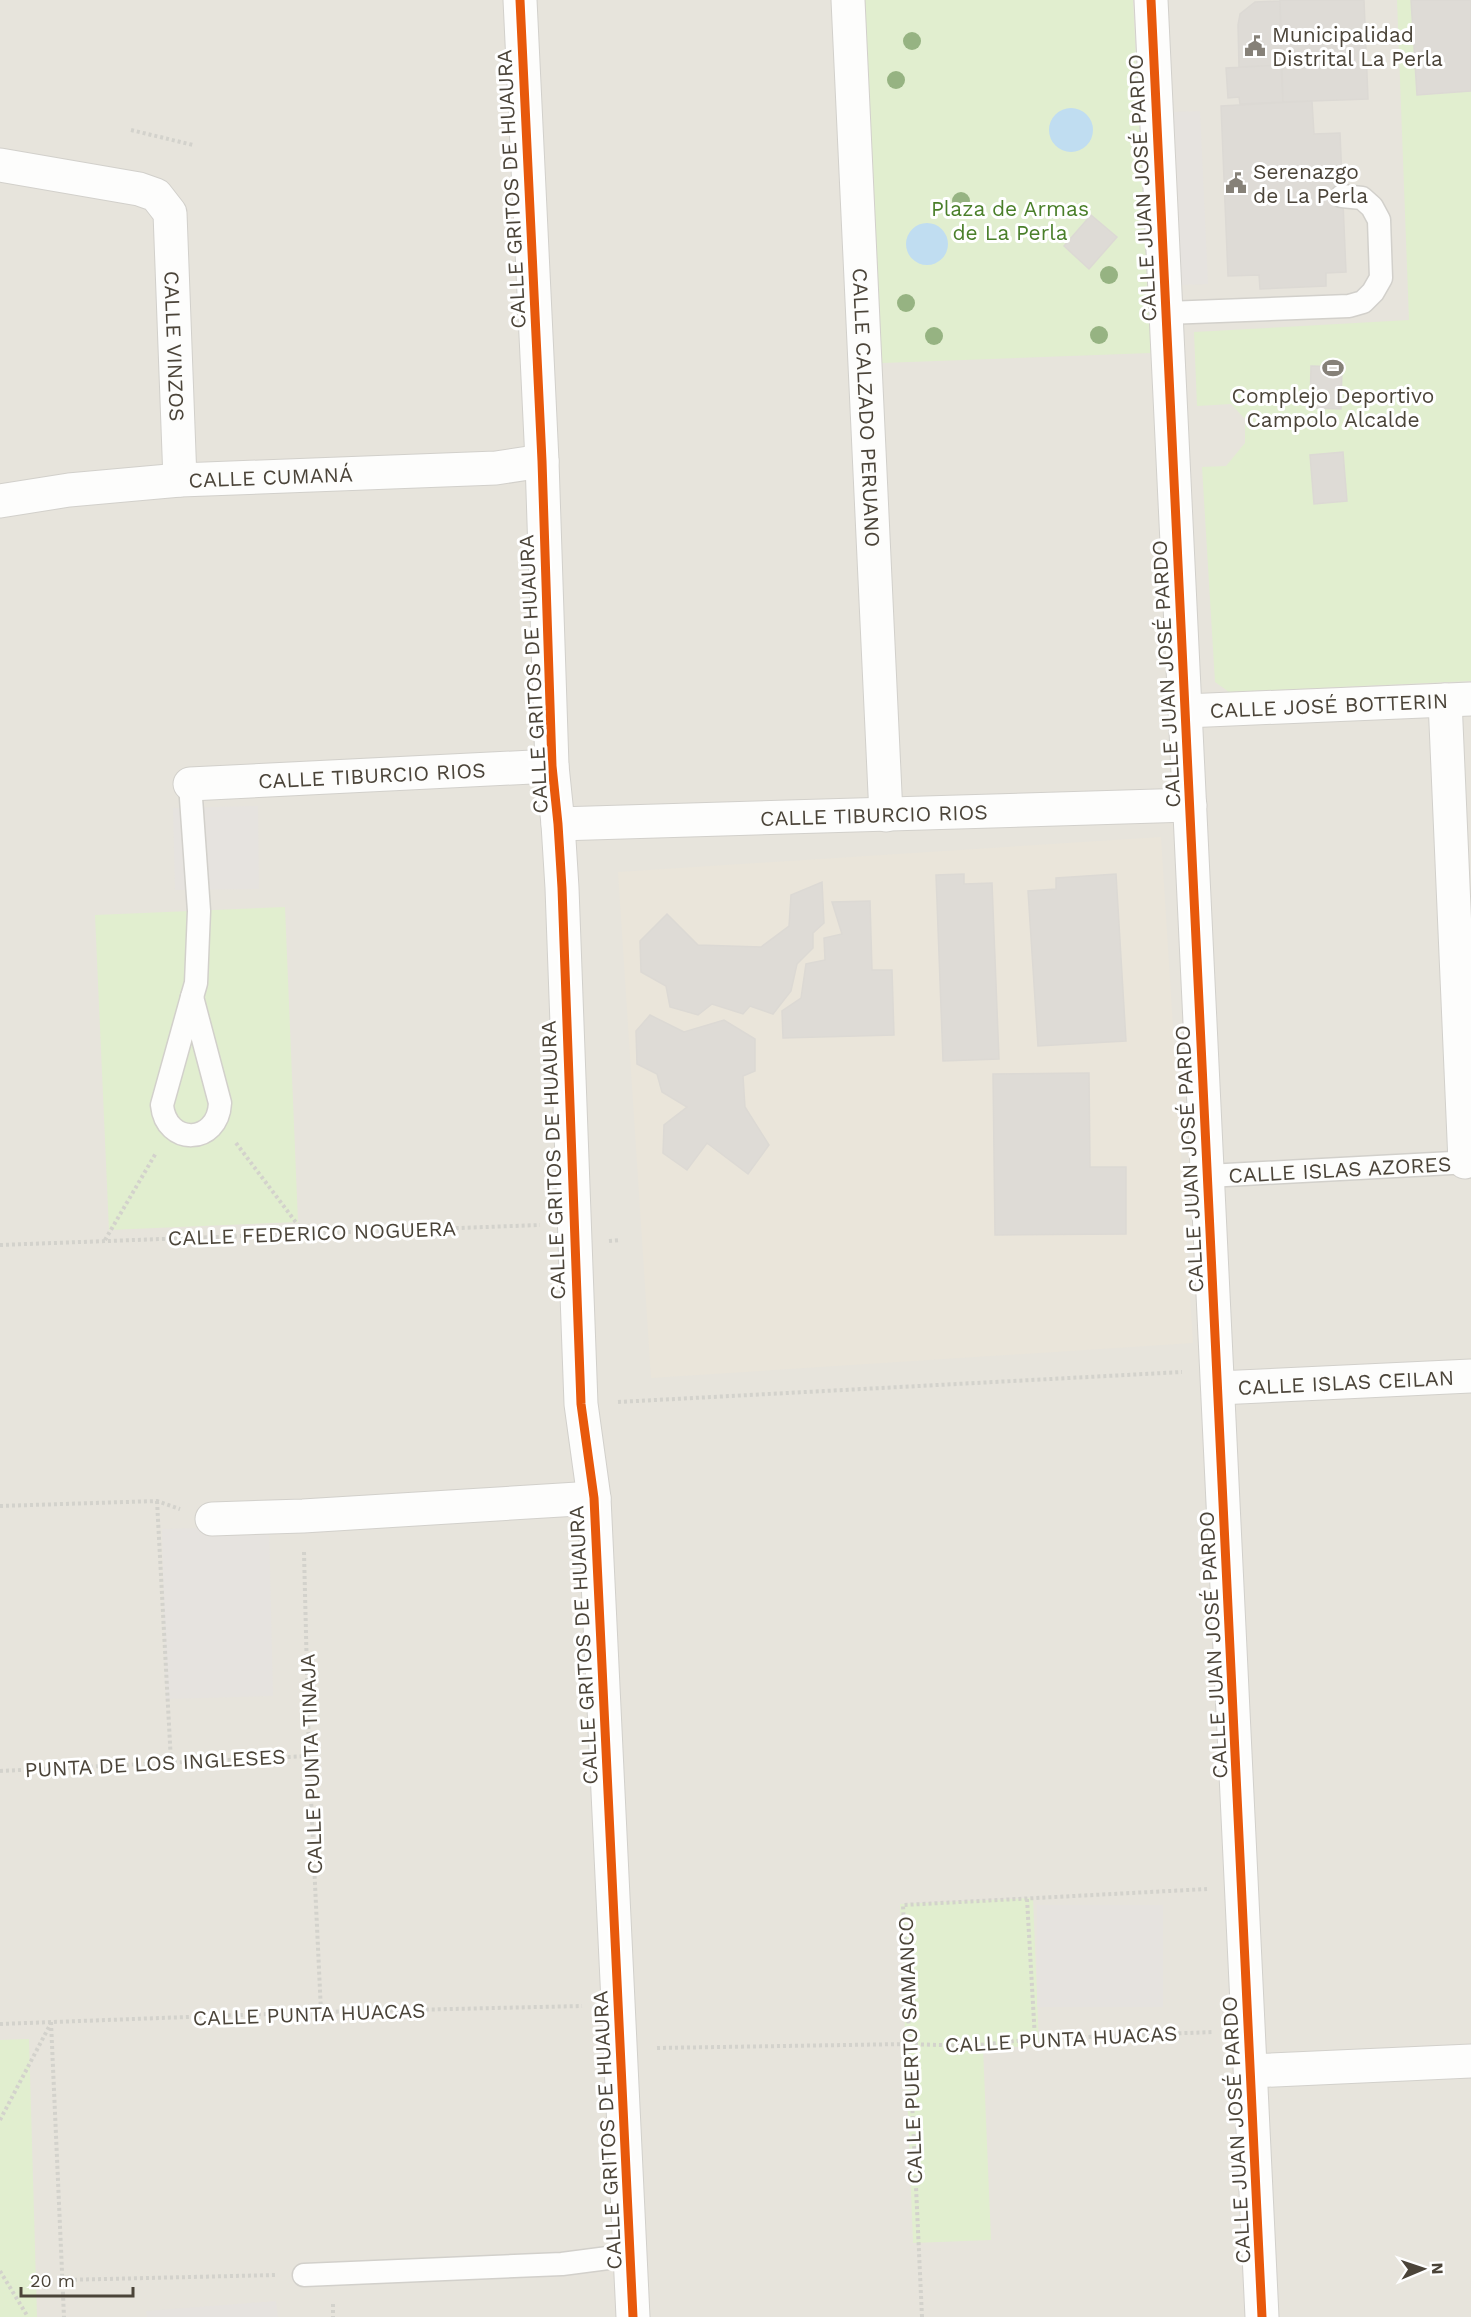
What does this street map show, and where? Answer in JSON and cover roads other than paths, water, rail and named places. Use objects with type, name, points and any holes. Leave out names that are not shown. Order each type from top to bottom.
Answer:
[{"type":"street","name":"CALLE GRITOS DE HUAURA","points":[[520,0],[542,461],[552,766],[558,825],[581,1404],[594,1497],[633,2317]]},
{"type":"street","name":"CALLE CALZADO PERUANO","points":[[848,0],[886,816]]},
{"type":"street","name":"CALLE JUAN JOSÉ PARDO","points":[[1151,0],[1262,2317]]},
{"type":"street","name":"CALLE VINZOS","points":[[0,165],[139,189],[156,195],[170,213],[180,480]]},
{"type":"street","name":"CALLE CUMANÁ","points":[[0,501],[69,490],[180,480],[496,468],[542,461]]},
{"type":"street","name":"CALLE JOSÉ BOTTERIN","points":[[1185,711],[1458,700]]},
{"type":"street","points":[[1458,700],[1468,1162]]},
{"type":"street","name":"CALLE TIBURCIO RIOS","points":[[190,784],[552,766]]},
{"type":"street","name":"CALLE TIBURCIO RIOS","points":[[558,825],[1190,805]]},
{"type":"street","name":"CALLE ISLAS CEILAN","points":[[1218,1379],[1471,1376]]},
{"type":"street","points":[[212,1519],[303,1516],[594,1497]]},
{"type":"street","points":[[1251,2071],[1471,2061]]},
{"type":"lane","points":[[1166,313],[1348,306],[1363,302],[1374,292],[1381,278],[1379,220],[1372,207],[1362,198],[1342,196]]},
{"type":"lane","points":[[190,784],[199,911],[196,983],[192,997],[162,1105],[163,1115],[171,1128],[183,1135],[193,1136],[202,1134],[210,1128],[217,1119],[219,1103],[192,997]]},
{"type":"lane","name":"CALLE ISLAS AZORES","points":[[1208,1176],[1468,1162]]},
{"type":"lane","points":[[304,2275],[562,2264],[631,2255]]},
{"type":"water","points":[[1071,108],[1086,115],[1093,130],[1086,145],[1071,152],[1056,145],[1049,130],[1056,115]]},
{"type":"water","points":[[927,223],[942,229],[948,244],[942,259],[927,265],[912,259],[906,244],[912,229]]},
{"type":"place","name":"Municipalidad Distrital La Perla","points":[[1255,46]]},
{"type":"place","name":"Serenazgo de La Perla","points":[[1236,183]]},
{"type":"place","name":"Complejo Deportivo Campolo Alcalde","points":[[1333,368]]},
{"type":"park label","name":"Plaza de Armas de La Perla","points":[[1010,220]]}]
